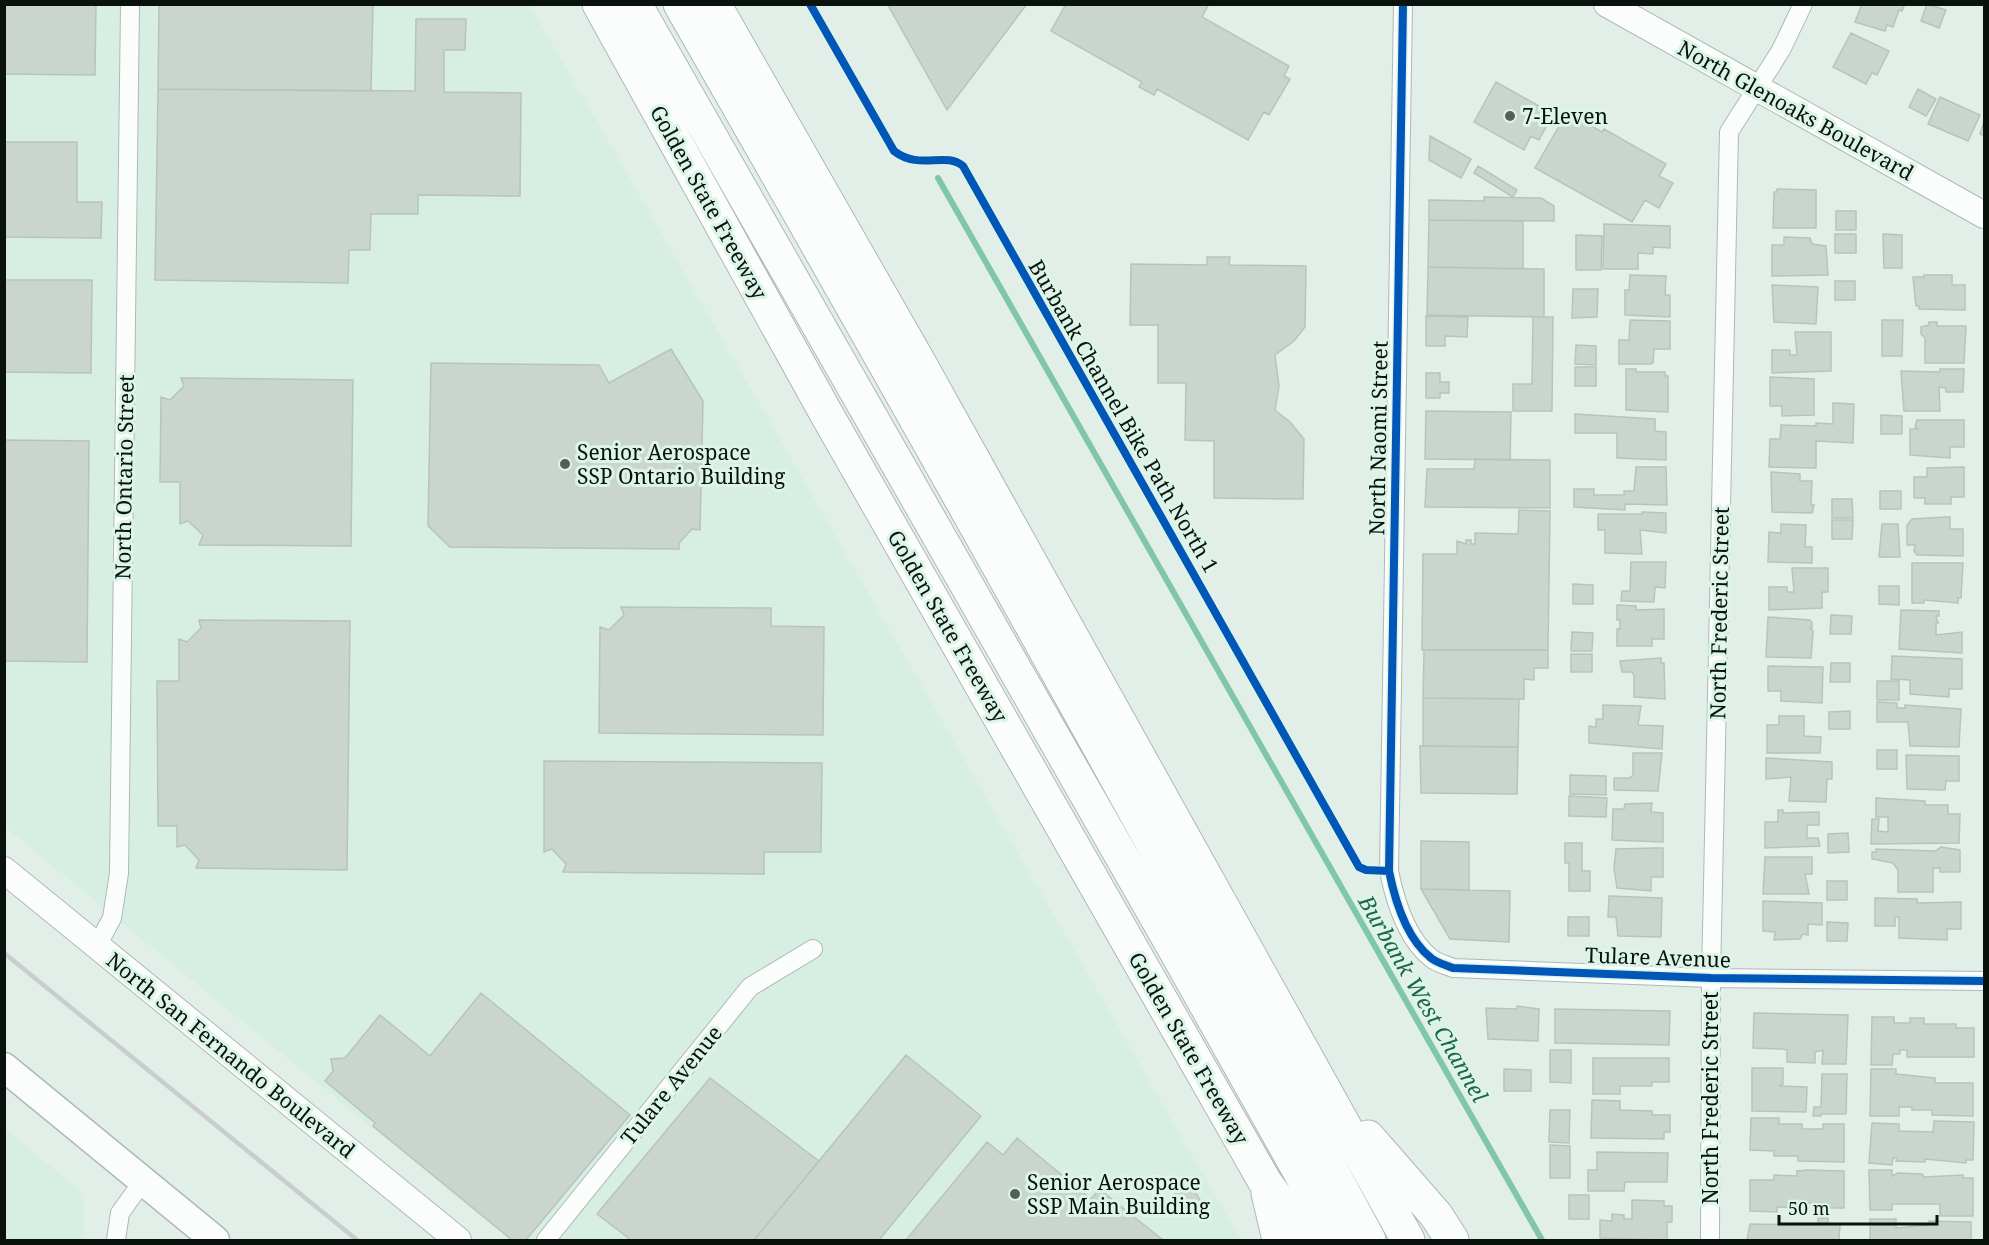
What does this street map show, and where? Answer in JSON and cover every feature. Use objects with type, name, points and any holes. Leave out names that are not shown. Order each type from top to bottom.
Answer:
[{"type":"highway","name":"Golden State Freeway","points":[[599,4],[827,415],[1265,1182],[1308,1240]]},
{"type":"highway","points":[[635,4],[1338,1240]]},
{"type":"highway","points":[[680,4],[854,308],[1231,983],[1370,1240]]},
{"type":"highway","points":[[714,4],[910,347],[1408,1240]]},
{"type":"highway","points":[[1322,1086],[1436,1215],[1452,1240]]},
{"type":"highway","points":[[1265,1182],[1279,1240]]},
{"type":"main road","points":[[4,1067],[214,1240]]},
{"type":"street","name":"North Ontario Street","points":[[97,946],[112,918],[119,873],[130,4]]},
{"type":"street","name":"North Naomi Street","points":[[1389,871],[1402,4]]},
{"type":"street","name":"North Glenoaks Boulevard","points":[[1607,4],[1984,215]]},
{"type":"street","name":"North Frederic Street","points":[[1710,1240],[1711,978],[1729,132],[1781,50],[1803,4]]},
{"type":"street","name":"North San Fernando Boulevard","points":[[4,870],[458,1240]]},
{"type":"street","name":"Tulare Avenue","points":[[1389,871],[1394,897],[1419,946],[1433,960],[1453,968],[1711,978],[1984,981]]},
{"type":"street","name":"Tulare Avenue","points":[[546,1240],[750,987],[813,949]]},
{"type":"street","points":[[116,1240],[120,1214],[143,1181]]},
{"type":"shaded area","points":[[4,5],[530,5],[1241,1240],[509,1240],[5,827]]},
{"type":"shaded area","points":[[4,1128],[81,1191],[84,1199],[84,1240],[5,1240]]},
{"type":"building","points":[[4,4],[96,4],[95,75],[4,74]]},
{"type":"building","points":[[159,4],[373,4],[371,91],[158,89]]},
{"type":"building","points":[[891,4],[1027,4],[947,110],[889,7]]},
{"type":"building","points":[[1066,4],[1209,4],[1202,17],[1289,66],[1284,76],[1290,79],[1269,115],[1264,112],[1248,140],[1157,89],[1154,95],[1139,87],[1142,82],[1051,31]]},
{"type":"building","points":[[1862,4],[1900,4],[1904,6],[1902,11],[1899,10],[1893,27],[1887,25],[1885,31],[1855,22]]},
{"type":"building","points":[[1927,4],[1946,10],[1939,28],[1921,21]]},
{"type":"building","points":[[416,19],[466,19],[465,50],[444,50],[444,92],[521,93],[520,196],[418,195],[418,214],[371,214],[370,250],[349,250],[348,283],[155,280],[158,89],[415,91]]},
{"type":"building","points":[[1851,33],[1889,51],[1877,75],[1872,73],[1866,84],[1833,67]]},
{"type":"building","name":"7-Eleven","points":[[1496,82],[1546,110],[1539,123],[1546,127],[1539,140],[1531,136],[1524,150],[1474,122]]},
{"type":"building","points":[[1918,89],[1936,99],[1926,116],[1909,107]]},
{"type":"building","points":[[1940,97],[1980,115],[1968,141],[1928,124]]},
{"type":"building","points":[[1567,112],[1602,132],[1604,129],[1666,164],[1659,176],[1673,183],[1659,208],[1645,200],[1632,222],[1535,168]]},
{"type":"building","points":[[1984,121],[1984,136],[1980,134]]},
{"type":"building","points":[[1430,136],[1471,159],[1461,178],[1429,160]]},
{"type":"building","points":[[4,142],[77,142],[77,202],[102,202],[101,238],[4,237]]},
{"type":"building","points":[[1478,166],[1517,190],[1513,197],[1474,173]]},
{"type":"building","points":[[1777,189],[1816,190],[1816,228],[1773,228],[1774,192],[1777,192]]},
{"type":"building","points":[[1484,197],[1541,198],[1554,206],[1554,221],[1429,220],[1429,200],[1484,201]]},
{"type":"building","points":[[1836,211],[1856,211],[1856,230],[1836,230]]},
{"type":"building","points":[[1429,220],[1523,221],[1523,269],[1428,267]]},
{"type":"building","points":[[1604,224],[1670,226],[1670,248],[1653,247],[1653,254],[1638,253],[1638,269],[1603,269]]},
{"type":"building","points":[[1835,234],[1856,234],[1856,253],[1835,253]]},
{"type":"building","points":[[1883,234],[1902,235],[1902,268],[1884,268]]},
{"type":"building","points":[[1576,235],[1602,236],[1601,270],[1576,270]]},
{"type":"building","points":[[1784,237],[1810,238],[1812,244],[1826,246],[1828,275],[1772,276],[1772,245],[1784,245]]},
{"type":"building","points":[[1207,257],[1230,257],[1229,265],[1306,266],[1305,327],[1294,341],[1275,355],[1279,386],[1275,410],[1290,422],[1304,439],[1303,499],[1214,498],[1214,441],[1185,440],[1186,383],[1158,383],[1158,325],[1130,325],[1131,264],[1207,265]]},
{"type":"building","points":[[1428,267],[1544,269],[1544,317],[1427,315]]},
{"type":"building","points":[[1630,275],[1666,276],[1665,295],[1670,295],[1670,317],[1625,315],[1625,290],[1629,290]]},
{"type":"building","points":[[1924,275],[1952,275],[1952,285],[1965,285],[1965,310],[1919,309],[1919,306],[1916,306],[1913,277],[1924,277]]},
{"type":"building","points":[[4,280],[92,280],[91,373],[4,372]]},
{"type":"building","points":[[1835,281],[1855,281],[1855,300],[1835,300]]},
{"type":"building","points":[[1772,285],[1818,287],[1816,324],[1774,322]]},
{"type":"building","points":[[1573,289],[1598,289],[1597,317],[1572,318]]},
{"type":"building","points":[[1426,316],[1468,317],[1467,337],[1445,336],[1445,346],[1426,346]]},
{"type":"building","points":[[1533,317],[1553,317],[1552,411],[1513,411],[1513,384],[1532,384]]},
{"type":"building","points":[[1630,320],[1670,321],[1670,349],[1654,349],[1653,363],[1650,364],[1619,364],[1619,340],[1629,340]]},
{"type":"building","points":[[1882,320],[1903,320],[1902,356],[1882,356]]},
{"type":"building","points":[[1929,322],[1937,322],[1937,326],[1966,326],[1964,363],[1925,363],[1925,338],[1921,334],[1921,327],[1929,325]]},
{"type":"building","points":[[1795,332],[1831,332],[1831,371],[1772,373],[1772,350],[1790,350],[1790,355],[1797,355]]},
{"type":"building","points":[[1576,345],[1596,346],[1596,365],[1575,364]]},
{"type":"building","name":"Senior Aerospace SSP Ontario Building","points":[[671,349],[703,401],[700,530],[692,529],[679,543],[679,549],[450,547],[428,526],[431,363],[599,365],[609,383]]},
{"type":"building","points":[[1575,367],[1596,367],[1596,386],[1575,386]]},
{"type":"building","points":[[1626,369],[1636,369],[1636,372],[1665,372],[1665,376],[1668,376],[1668,412],[1626,410]]},
{"type":"building","points":[[1940,369],[1964,369],[1963,392],[1946,392],[1946,388],[1939,387],[1940,411],[1904,411],[1901,371],[1940,372]]},
{"type":"building","points":[[1426,373],[1440,373],[1440,382],[1449,382],[1449,393],[1440,393],[1440,398],[1426,398]]},
{"type":"building","points":[[1770,377],[1814,379],[1814,415],[1782,416],[1782,406],[1770,406]]},
{"type":"building","points":[[181,378],[353,380],[351,546],[199,545],[203,535],[188,521],[180,524],[180,482],[160,482],[161,397],[170,400],[184,386]]},
{"type":"building","points":[[1833,403],[1854,404],[1853,443],[1816,441],[1816,468],[1769,467],[1770,439],[1780,439],[1781,425],[1833,424]]},
{"type":"building","points":[[1426,411],[1511,412],[1510,460],[1425,459]]},
{"type":"building","points":[[1575,414],[1655,419],[1655,431],[1666,432],[1666,460],[1617,458],[1617,433],[1575,433]]},
{"type":"building","points":[[1881,415],[1902,416],[1902,434],[1881,434]]},
{"type":"building","points":[[1917,420],[1964,420],[1964,447],[1950,447],[1950,458],[1910,455],[1910,429],[1918,429],[1915,427]]},
{"type":"building","points":[[4,440],[89,441],[87,662],[4,661]]},
{"type":"building","points":[[1475,459],[1550,460],[1550,508],[1425,507],[1427,469],[1474,469]]},
{"type":"building","points":[[1636,467],[1666,467],[1667,505],[1625,504],[1625,510],[1574,507],[1574,489],[1594,489],[1594,495],[1624,495],[1624,491],[1634,491]]},
{"type":"building","points":[[1964,467],[1964,497],[1951,497],[1951,504],[1925,504],[1925,498],[1914,498],[1914,477],[1927,477],[1927,468]]},
{"type":"building","points":[[1771,472],[1800,474],[1800,481],[1812,481],[1811,505],[1814,505],[1812,513],[1772,512]]},
{"type":"building","points":[[1880,491],[1901,491],[1901,509],[1880,509]]},
{"type":"building","points":[[1832,499],[1852,499],[1853,518],[1832,518]]},
{"type":"building","points":[[1519,510],[1550,511],[1548,650],[1422,650],[1423,554],[1457,554],[1457,541],[1466,544],[1466,540],[1471,540],[1471,544],[1475,544],[1475,533],[1518,534]]},
{"type":"building","points":[[1642,512],[1666,513],[1666,533],[1640,530],[1642,554],[1605,553],[1605,530],[1598,530],[1598,514],[1642,514]]},
{"type":"building","points":[[1950,517],[1950,529],[1963,529],[1963,556],[1917,555],[1914,551],[1915,545],[1907,545],[1907,525],[1912,519]]},
{"type":"building","points":[[1832,520],[1853,520],[1852,539],[1832,539]]},
{"type":"building","points":[[1781,524],[1806,525],[1805,547],[1812,547],[1812,563],[1768,562],[1769,532],[1781,533]]},
{"type":"building","points":[[1882,524],[1898,524],[1900,557],[1879,557]]},
{"type":"building","points":[[1631,562],[1666,562],[1665,588],[1655,587],[1654,602],[1621,601],[1622,591],[1630,591]]},
{"type":"building","points":[[1912,563],[1963,563],[1961,598],[1958,598],[1958,603],[1924,600],[1924,603],[1912,603]]},
{"type":"building","points":[[1792,568],[1828,568],[1828,592],[1822,592],[1822,608],[1769,610],[1769,587],[1787,587],[1787,592],[1794,592]]},
{"type":"building","points":[[1573,584],[1593,585],[1593,604],[1573,604]]},
{"type":"building","points":[[1879,586],[1899,586],[1899,605],[1879,604]]},
{"type":"building","points":[[1617,605],[1636,606],[1636,610],[1664,609],[1664,639],[1652,639],[1652,646],[1617,646],[1617,629],[1620,629],[1620,620],[1617,620]]},
{"type":"building","points":[[621,607],[771,608],[771,626],[824,627],[823,735],[599,733],[600,627],[609,630],[624,615]]},
{"type":"building","points":[[1901,610],[1939,611],[1939,616],[1936,616],[1938,623],[1936,623],[1936,635],[1962,632],[1962,653],[1899,649]]},
{"type":"building","points":[[1831,615],[1852,616],[1851,634],[1830,634]]},
{"type":"building","points":[[1768,617],[1810,620],[1812,628],[1810,628],[1813,631],[1811,658],[1766,657]]},
{"type":"building","points":[[199,620],[350,621],[347,870],[196,868],[199,860],[185,845],[177,847],[177,826],[158,826],[157,681],[179,681],[179,639],[187,642],[201,628]]},
{"type":"building","points":[[1572,632],[1593,633],[1592,651],[1571,651]]},
{"type":"building","points":[[1424,650],[1548,650],[1548,668],[1534,668],[1534,680],[1524,679],[1524,699],[1423,698]]},
{"type":"building","points":[[1571,654],[1592,654],[1592,672],[1571,672]]},
{"type":"building","points":[[1892,656],[1962,659],[1962,689],[1949,689],[1949,697],[1910,694],[1910,680],[1891,679]]},
{"type":"building","points":[[1661,658],[1661,663],[1664,663],[1665,699],[1634,697],[1634,676],[1632,672],[1622,672],[1620,661]]},
{"type":"building","points":[[1831,663],[1850,663],[1850,682],[1830,682]]},
{"type":"building","points":[[1768,666],[1823,667],[1822,703],[1781,701],[1781,691],[1768,691]]},
{"type":"building","points":[[1877,681],[1899,681],[1899,700],[1877,700]]},
{"type":"building","points":[[1423,698],[1519,699],[1518,747],[1423,746]]},
{"type":"building","points":[[1877,702],[1897,703],[1897,708],[1905,708],[1905,705],[1961,709],[1959,747],[1910,746],[1908,722],[1877,722]]},
{"type":"building","points":[[1603,705],[1641,706],[1638,725],[1663,726],[1662,749],[1589,743],[1589,726],[1596,727],[1596,719],[1603,719]]},
{"type":"building","points":[[1850,711],[1850,729],[1829,729],[1829,712]]},
{"type":"building","points":[[1779,716],[1804,716],[1804,736],[1821,737],[1820,753],[1767,753],[1767,725],[1779,725]]},
{"type":"building","points":[[1420,746],[1518,747],[1517,794],[1421,793]]},
{"type":"building","points":[[1877,750],[1897,750],[1897,769],[1877,769]]},
{"type":"building","points":[[1633,753],[1662,753],[1658,791],[1614,790],[1614,778],[1630,778],[1633,775]]},
{"type":"building","points":[[1906,755],[1959,756],[1959,781],[1946,781],[1945,790],[1907,789]]},
{"type":"building","points":[[1766,758],[1832,762],[1832,779],[1827,779],[1826,802],[1789,801],[1791,777],[1766,779]]},
{"type":"building","points":[[544,761],[822,763],[821,852],[764,852],[764,874],[563,872],[566,864],[552,849],[544,852]]},
{"type":"building","points":[[1570,775],[1606,776],[1606,795],[1570,794]]},
{"type":"building","points":[[1569,796],[1607,798],[1606,817],[1569,816]]},
{"type":"building","points":[[1876,798],[1925,801],[1925,805],[1948,805],[1948,814],[1960,814],[1959,843],[1871,844],[1872,819],[1879,819],[1878,831],[1888,832],[1888,817],[1876,817]]},
{"type":"building","points":[[1652,803],[1651,812],[1663,813],[1663,842],[1612,840],[1613,809],[1624,809],[1625,804]]},
{"type":"building","points":[[1778,810],[1783,810],[1783,813],[1819,812],[1819,825],[1807,825],[1807,838],[1818,838],[1820,846],[1765,848],[1765,822],[1778,822]]},
{"type":"building","points":[[1848,833],[1849,852],[1828,853],[1828,834]]},
{"type":"building","points":[[1421,841],[1469,842],[1469,890],[1421,889]]},
{"type":"building","points":[[1565,843],[1582,843],[1582,871],[1590,871],[1590,891],[1569,891],[1569,863],[1565,863]]},
{"type":"building","points":[[1941,847],[1960,850],[1960,872],[1940,872],[1940,868],[1933,868],[1933,892],[1898,892],[1898,870],[1893,863],[1872,859],[1872,852],[1876,852],[1876,849],[1935,851]]},
{"type":"building","points":[[1663,848],[1663,877],[1651,877],[1651,891],[1617,888],[1614,868],[1616,849]]},
{"type":"building","points":[[1765,857],[1812,857],[1812,874],[1805,874],[1809,894],[1763,894]]},
{"type":"building","points":[[1827,881],[1847,881],[1847,900],[1827,900]]},
{"type":"building","points":[[1421,889],[1510,891],[1509,942],[1450,939]]},
{"type":"building","points":[[1609,896],[1662,898],[1661,937],[1618,936],[1616,917],[1608,917]]},
{"type":"building","points":[[1875,898],[1917,899],[1917,903],[1961,902],[1961,929],[1947,929],[1947,940],[1899,938],[1899,917],[1895,917],[1895,926],[1875,926]]},
{"type":"building","points":[[1763,901],[1822,903],[1822,925],[1808,924],[1808,935],[1803,934],[1800,939],[1774,940],[1775,932],[1763,931]]},
{"type":"building","points":[[1568,917],[1589,917],[1589,936],[1568,936]]},
{"type":"building","points":[[1827,922],[1848,923],[1847,941],[1827,941]]},
{"type":"building","points":[[481,993],[630,1115],[526,1240],[512,1240],[373,1126],[375,1123],[325,1081],[333,1071],[331,1059],[345,1058],[380,1015],[430,1056]]},
{"type":"building","points":[[1517,1006],[1539,1009],[1538,1041],[1488,1039],[1486,1008],[1517,1009]]},
{"type":"building","points":[[1555,1009],[1670,1011],[1669,1045],[1555,1043]]},
{"type":"building","points":[[1754,1013],[1848,1015],[1846,1064],[1822,1064],[1823,1050],[1815,1052],[1815,1063],[1787,1062],[1787,1050],[1753,1048]]},
{"type":"building","points":[[1872,1017],[1894,1017],[1894,1023],[1910,1023],[1910,1018],[1924,1018],[1924,1024],[1956,1024],[1956,1028],[1974,1028],[1974,1057],[1907,1057],[1907,1050],[1900,1050],[1900,1054],[1893,1054],[1892,1065],[1871,1065]]},
{"type":"building","points":[[1550,1050],[1571,1050],[1571,1083],[1550,1082]]},
{"type":"building","points":[[906,1055],[981,1116],[879,1240],[754,1240]]},
{"type":"building","points":[[1593,1058],[1669,1058],[1669,1082],[1652,1082],[1652,1086],[1620,1086],[1620,1094],[1593,1094]]},
{"type":"building","points":[[1752,1068],[1783,1068],[1783,1084],[1779,1086],[1807,1087],[1806,1112],[1752,1111]]},
{"type":"building","points":[[1504,1069],[1531,1070],[1531,1091],[1504,1091]]},
{"type":"building","points":[[1871,1069],[1896,1069],[1896,1074],[1935,1078],[1935,1083],[1973,1083],[1973,1116],[1932,1115],[1932,1110],[1912,1110],[1912,1107],[1899,1107],[1899,1116],[1870,1116]]},
{"type":"building","points":[[1822,1074],[1847,1074],[1846,1114],[1813,1116],[1814,1107],[1821,1107]]},
{"type":"building","points":[[710,1078],[819,1161],[754,1240],[631,1240],[597,1214]]},
{"type":"building","points":[[1592,1100],[1620,1101],[1620,1110],[1652,1111],[1652,1115],[1670,1115],[1670,1132],[1664,1132],[1664,1139],[1591,1138]]},
{"type":"building","points":[[1550,1110],[1570,1110],[1569,1143],[1549,1142]]},
{"type":"building","points":[[1751,1118],[1779,1118],[1779,1124],[1802,1124],[1802,1129],[1823,1129],[1823,1124],[1844,1124],[1844,1162],[1798,1161],[1798,1156],[1774,1156],[1774,1151],[1750,1150]]},
{"type":"building","points":[[1934,1121],[1974,1122],[1973,1160],[1966,1160],[1966,1163],[1925,1159],[1925,1162],[1896,1161],[1897,1158],[1893,1158],[1892,1165],[1869,1163],[1872,1123],[1899,1124],[1899,1131],[1933,1132]]},
{"type":"building","name":"Senior Aerospace SSP Main Building","points":[[1017,1138],[1091,1199],[1099,1189],[1163,1240],[906,1240],[987,1142],[1003,1155]]},
{"type":"building","points":[[1550,1145],[1570,1146],[1570,1178],[1550,1178]]},
{"type":"building","points":[[1597,1152],[1668,1153],[1667,1182],[1625,1182],[1624,1191],[1588,1191],[1588,1170],[1597,1170]]},
{"type":"building","points":[[1869,1170],[1892,1170],[1892,1176],[1898,1173],[1922,1174],[1924,1177],[1963,1175],[1963,1178],[1973,1178],[1973,1216],[1940,1216],[1940,1204],[1892,1204],[1892,1210],[1870,1210]]},
{"type":"building","points":[[1797,1171],[1844,1171],[1844,1208],[1822,1208],[1822,1203],[1802,1203],[1801,1208],[1777,1207],[1777,1212],[1750,1211],[1750,1180],[1774,1180],[1774,1175],[1797,1176]]},
{"type":"building","points":[[1187,1176],[1202,1204],[1185,1212],[1171,1185]]},
{"type":"building","points":[[1569,1195],[1589,1195],[1589,1219],[1569,1219]]},
{"type":"building","points":[[1632,1200],[1664,1201],[1664,1206],[1672,1206],[1672,1222],[1667,1222],[1667,1240],[1600,1238],[1600,1220],[1612,1221],[1612,1214],[1624,1215],[1624,1219],[1632,1219]]},
{"type":"building","points":[[1818,1218],[1828,1218],[1828,1224],[1840,1225],[1839,1240],[1747,1240],[1750,1224],[1818,1225]]},
{"type":"building","points":[[1870,1219],[1896,1219],[1896,1228],[1929,1225],[1929,1221],[1971,1222],[1971,1240],[1870,1240]]},
{"type":"waterway","name":"Burbank West Channel","points":[[938,178],[1542,1240]]},
{"type":"railway","points":[[4,953],[357,1240]]},
{"type":"cycle path","name":"Burbank Channel Bike Path North 1","points":[[810,4],[894,151],[913,160],[948,160],[963,166],[1359,867],[1366,870],[1389,871]]},
{"type":"cycle path","points":[[1403,4],[1389,871],[1403,919],[1415,941],[1431,958],[1453,968],[1711,978],[1984,981]]},
{"type":"place","name":"7-Eleven","points":[[1510,116]]},
{"type":"place","name":"Senior Aerospace SSP Ontario Building","points":[[565,464]]},
{"type":"place","name":"Senior Aerospace SSP Main Building","points":[[1015,1194]]}]
